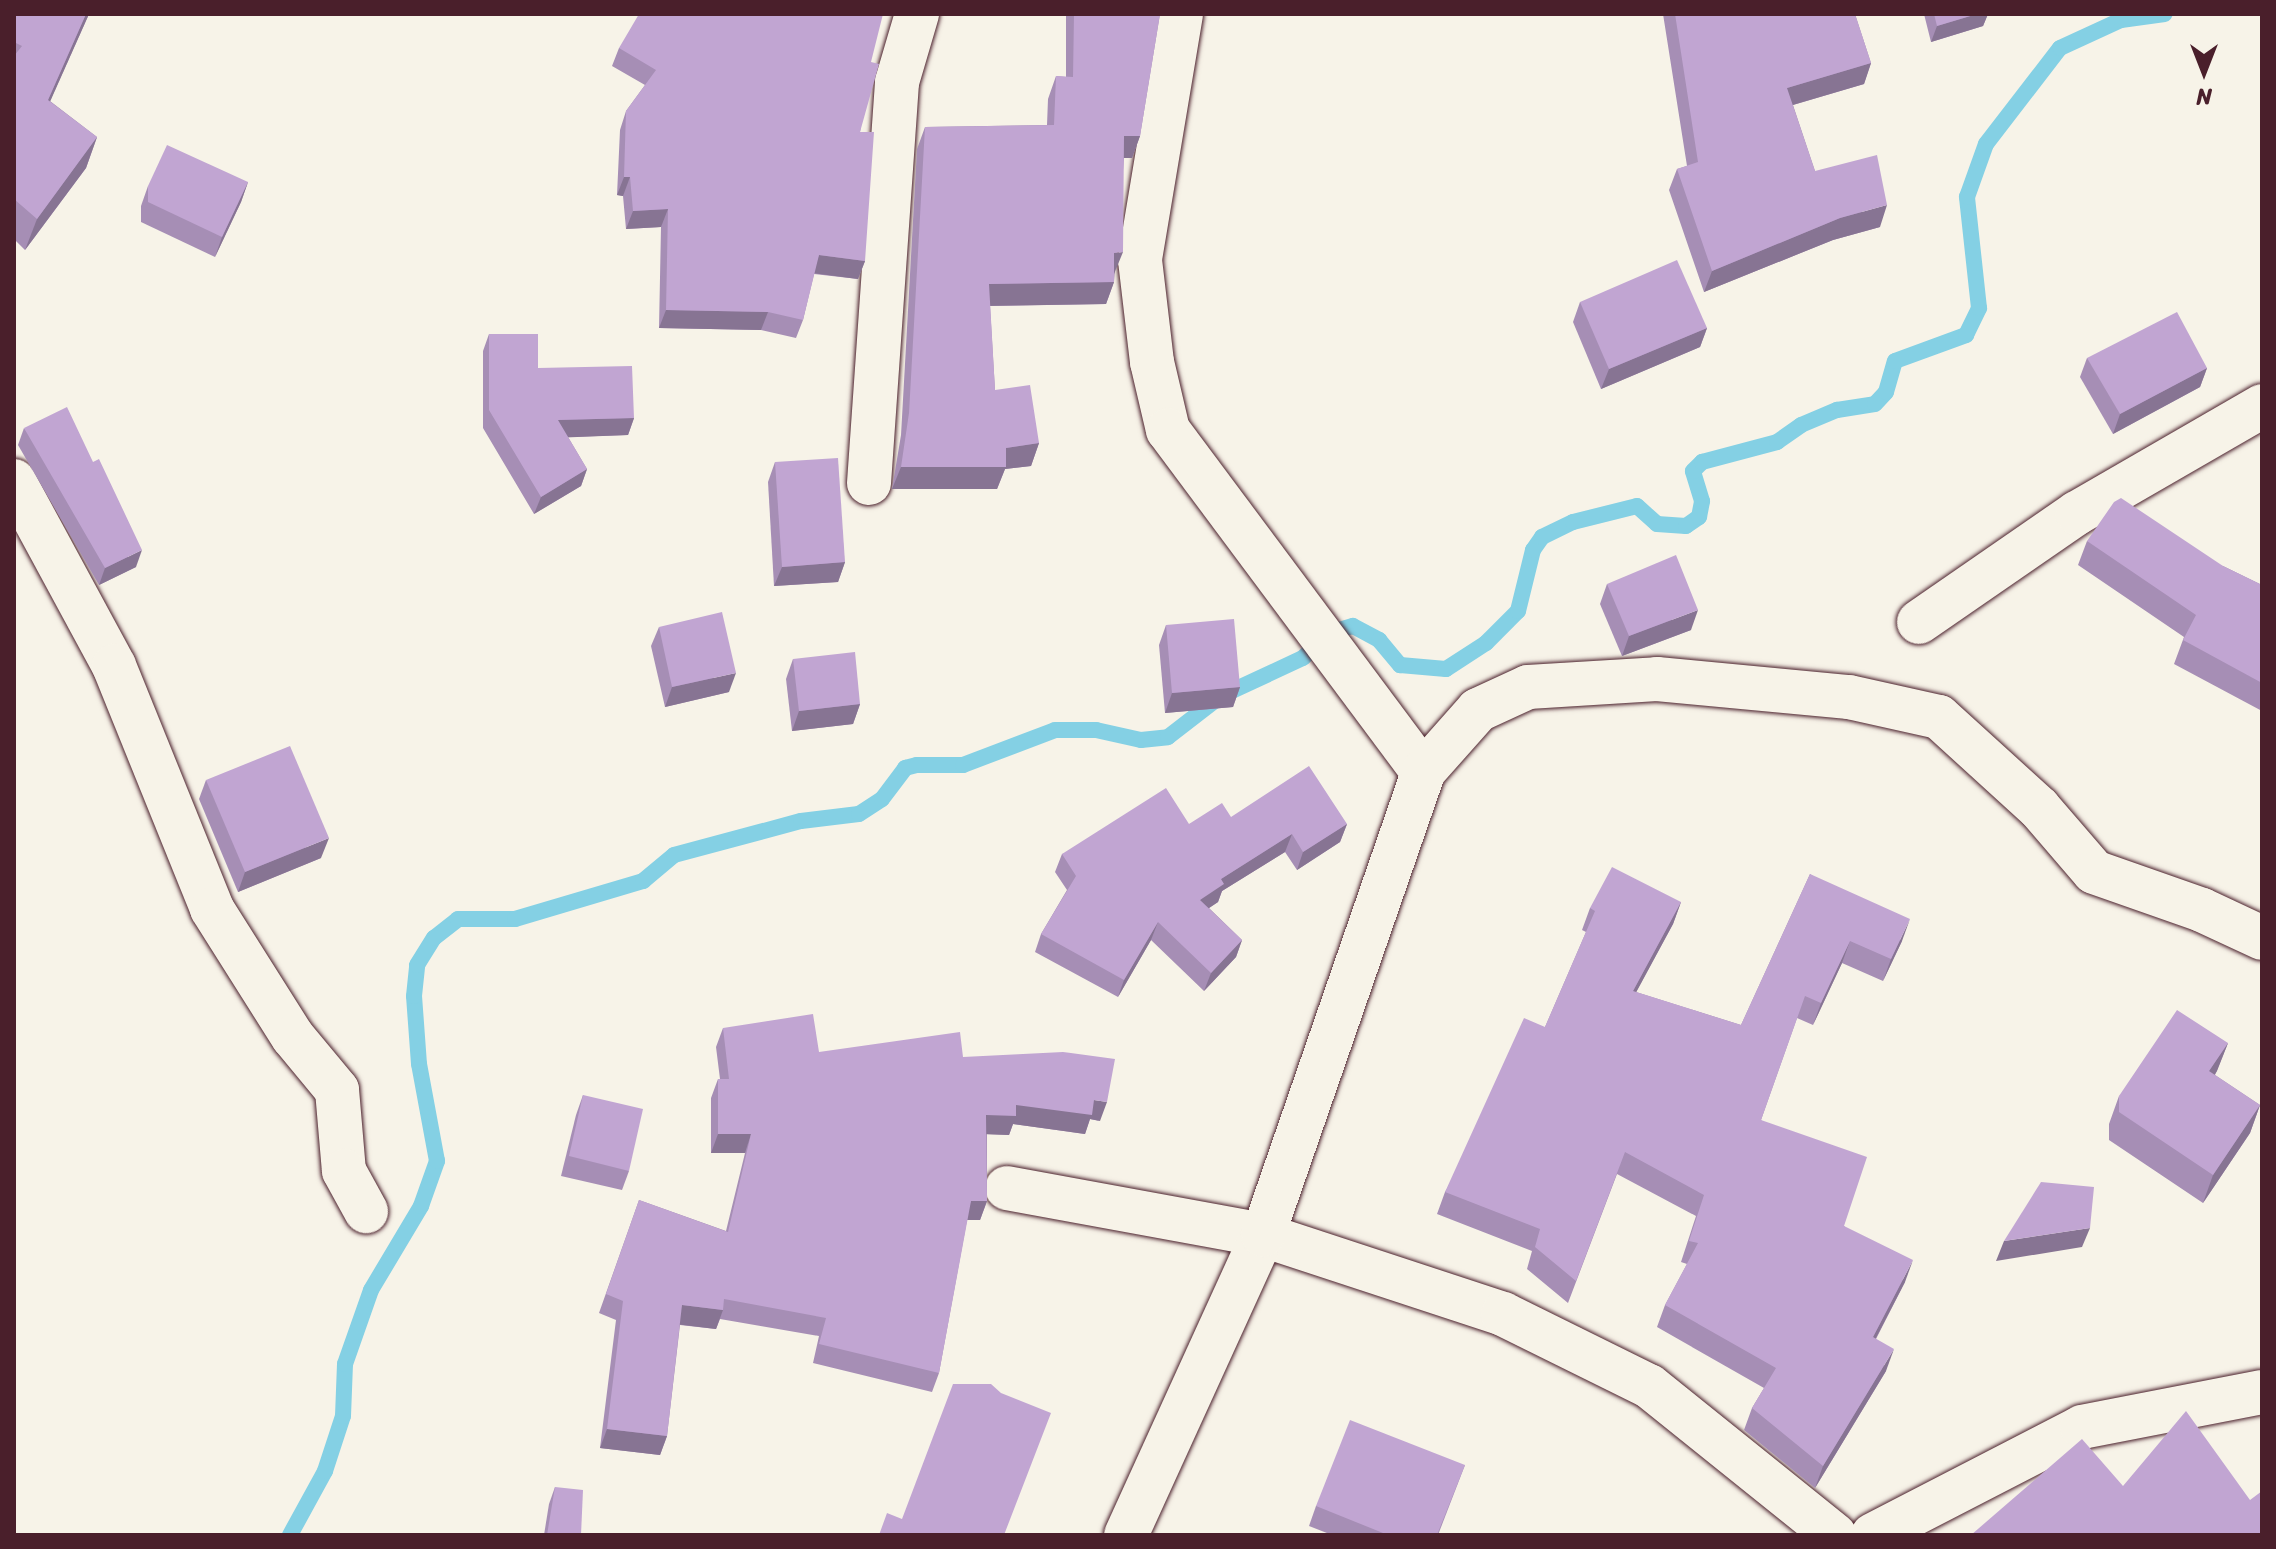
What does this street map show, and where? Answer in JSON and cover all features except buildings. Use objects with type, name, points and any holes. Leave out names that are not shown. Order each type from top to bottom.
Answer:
[{"type":"street","points":[[869,483],[897,82],[917,14]]},
{"type":"street","points":[[1181,14],[1140,260],[1152,362],[1168,430],[1423,772]]},
{"type":"street","points":[[1919,622],[2077,513],[2262,406]]},
{"type":"street","points":[[14,481],[114,666],[212,909],[293,1037],[337,1090],[344,1171],[366,1211]]},
{"type":"street","points":[[1126,1535],[1263,1235],[1423,772],[1478,710],[1528,687],[1657,679],[1849,697],[1939,717],[2039,808],[2094,872],[2202,910],[2262,938]]},
{"type":"street","points":[[1007,1188],[1263,1235],[1503,1314],[1649,1386],[1834,1535]]},
{"type":"street","points":[[1873,1535],[2082,1427],[2262,1392]]},
{"type":"waterway","points":[[290,1535],[325,1471],[343,1416],[345,1364],[371,1290],[421,1206],[437,1161],[419,1064],[414,996],[417,965],[434,938],[458,919],[515,919],[643,881],[674,855],[801,821],[859,814],[882,799],[905,768],[963,765],[1055,730],[1096,730],[1141,740],[1168,737],[1221,696],[1303,658],[1326,634],[1353,626],[1379,640],[1400,665],[1446,669],[1486,643],[1518,611],[1533,550],[1542,537],[1573,522],[1637,506],[1657,524],[1686,526],[1699,517],[1702,501],[1693,471],[1702,462],[1777,442],[1801,425],[1837,410],[1875,404],[1886,392],[1895,361],[1966,335],[1979,308],[1967,197],[1986,144],[2060,48],[2121,20],[2165,14]]}]
